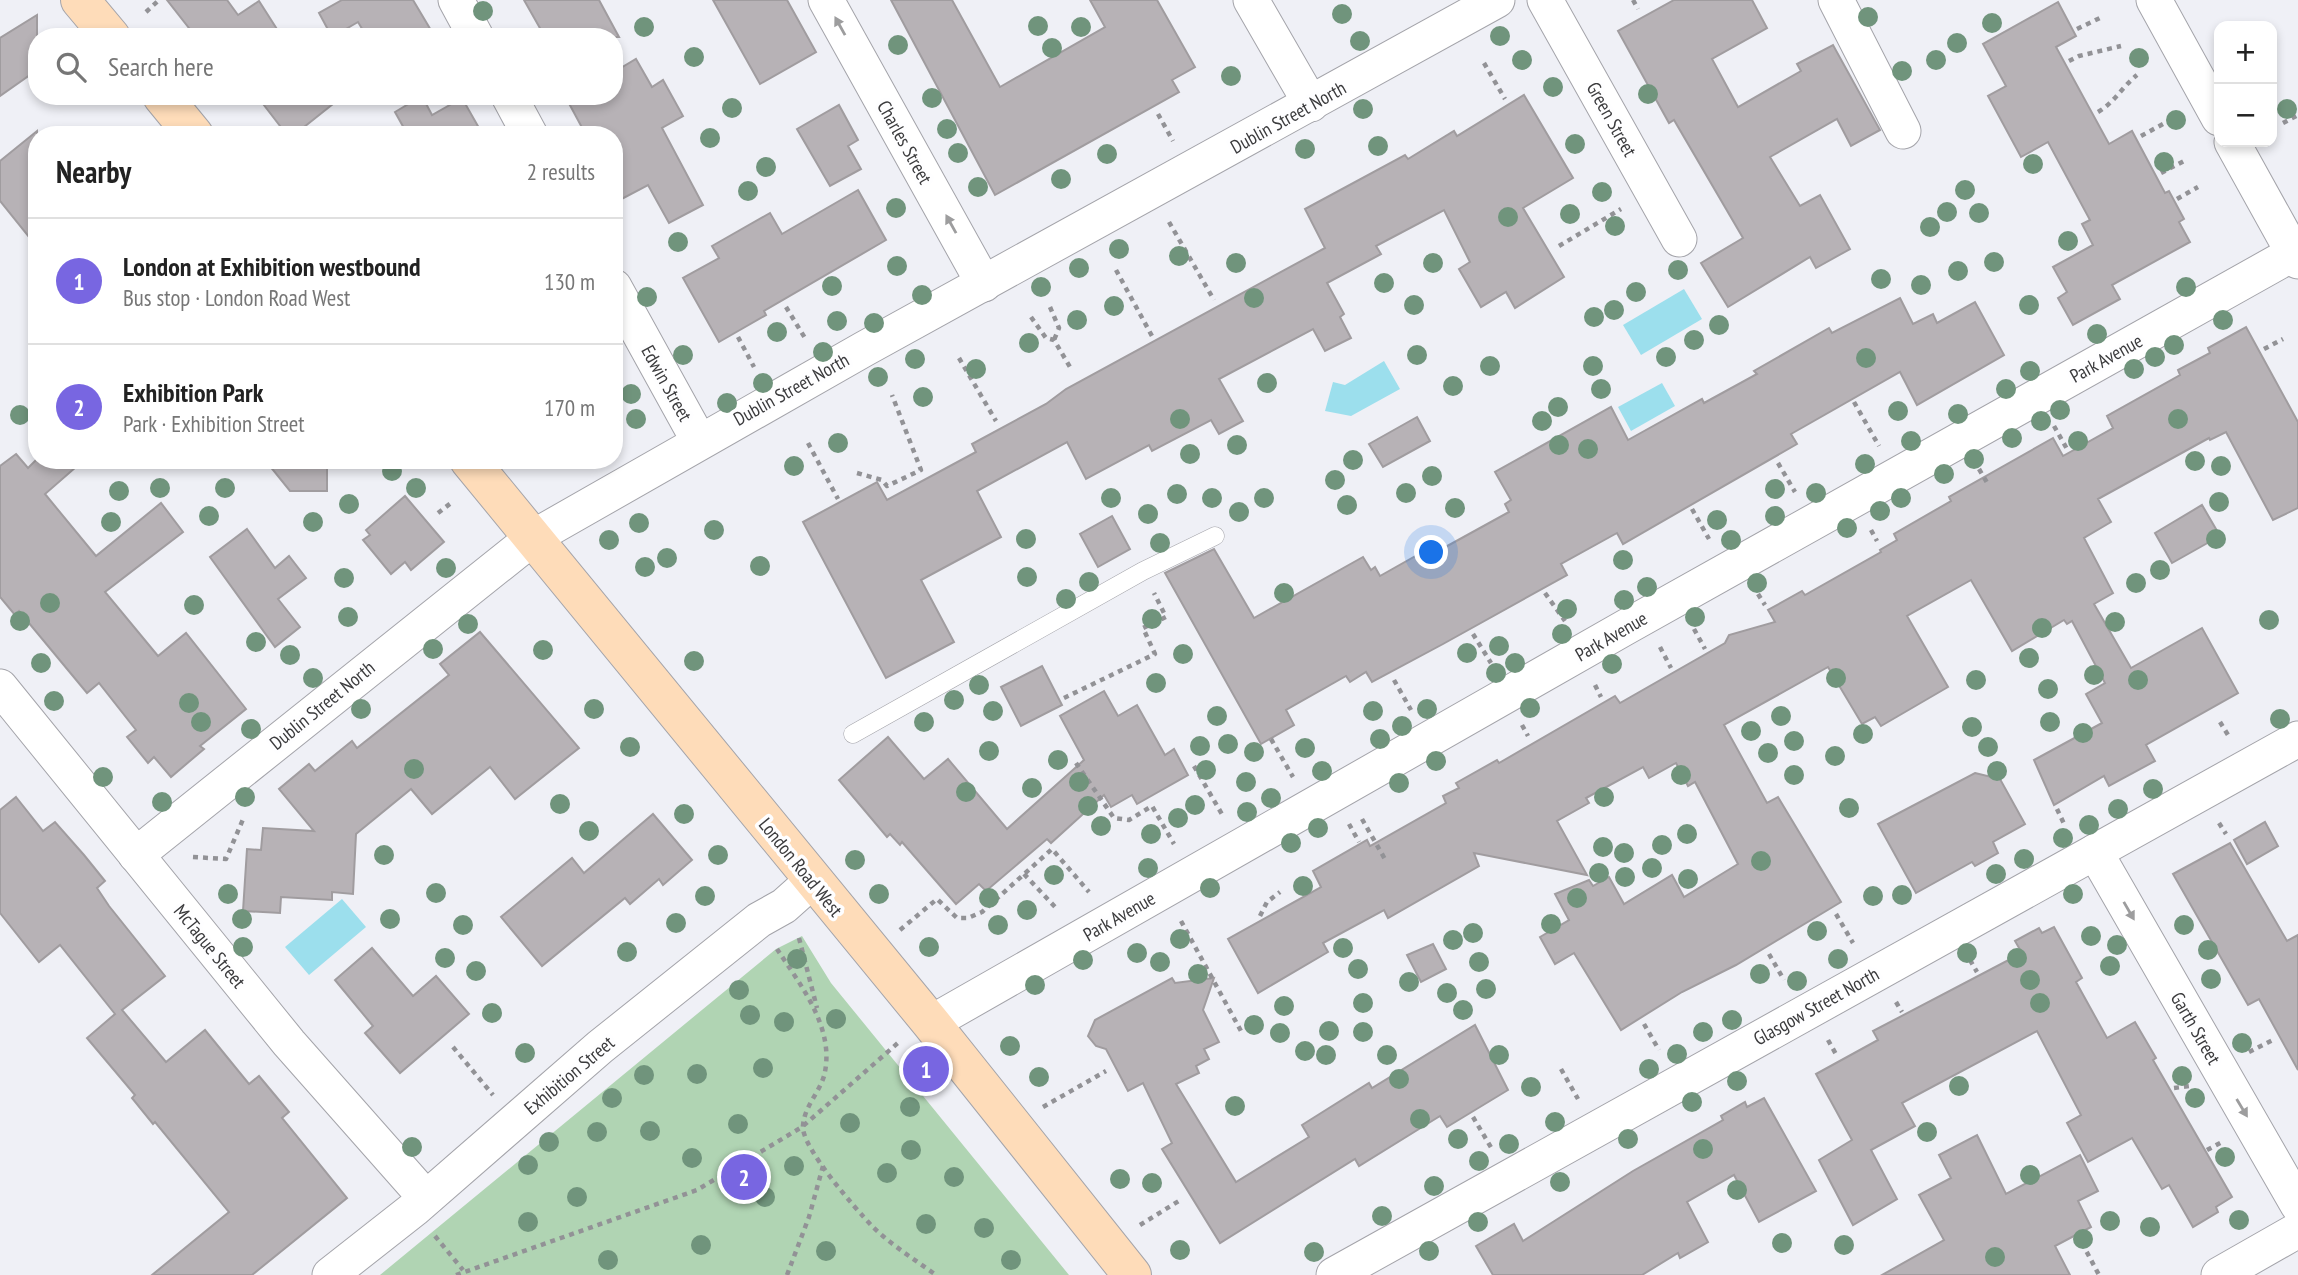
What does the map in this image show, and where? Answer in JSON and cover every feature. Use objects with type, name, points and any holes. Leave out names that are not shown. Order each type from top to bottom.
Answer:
[{"type":"street","points":[[80,0],[103,28]]},
{"type":"street","points":[[456,0],[471,28]]},
{"type":"street","name":"Charles Street","points":[[826,0],[984,284]]},
{"type":"street","points":[[1251,0],[1311,104]]},
{"type":"street","name":"Dublin Street North","points":[[136,855],[534,537],[699,441],[1497,0]]},
{"type":"street","name":"Green Street","points":[[1545,0],[1679,239]]},
{"type":"street","points":[[1836,0],[1903,131]]},
{"type":"street","points":[[2154,0],[2214,109]]},
{"type":"street","points":[[169,105],[187,126]]},
{"type":"street","points":[[514,105],[525,126]]},
{"type":"street","points":[[2235,147],[2296,257]]},
{"type":"street","name":"Park Avenue","points":[[931,1023],[1310,807],[2296,257]]},
{"type":"street","name":"Edwin Street","points":[[623,303],[699,441]]},
{"type":"street","name":"London Road West","points":[[477,469],[931,1023],[1132,1275]]},
{"type":"street","name":"McTague Street","points":[[0,687],[420,1203]]},
{"type":"street","name":"Glasgow Street North","points":[[1334,1275],[2298,739]]},
{"type":"street","name":"Garth Street","points":[[2095,852],[2298,1205]]},
{"type":"street","name":"Exhibition Street","points":[[330,1275],[420,1203],[600,1047],[759,920],[784,906],[812,881]]},
{"type":"street","points":[[2219,1275],[2298,1230]]},
{"type":"lane","points":[[853,734],[1143,571],[1215,536]]},
{"type":"path","points":[[146,12],[159,0]]},
{"type":"path","points":[[1633,0],[1638,9]]},
{"type":"path","points":[[2077,29],[2104,16]]},
{"type":"path","points":[[2069,61],[2121,46]]},
{"type":"path","points":[[1484,63],[1505,99]]},
{"type":"path","points":[[2098,112],[2111,104],[2123,86],[2137,75]]},
{"type":"path","points":[[2283,123],[2298,116]]},
{"type":"path","points":[[2141,136],[2163,124]]},
{"type":"path","points":[[2161,173],[2184,161]]},
{"type":"path","points":[[2177,199],[2198,187]]},
{"type":"path","points":[[1152,192],[1214,300]]},
{"type":"path","points":[[1559,246],[1630,204]]},
{"type":"path","points":[[1116,270],[1152,336]]},
{"type":"path","points":[[786,307],[805,338]]},
{"type":"path","points":[[1050,307],[1059,328],[1054,340]]},
{"type":"path","points":[[1031,317],[1046,338],[1054,340],[1070,367]]},
{"type":"path","points":[[738,337],[754,367]]},
{"type":"path","points":[[2264,349],[2283,339]]},
{"type":"path","points":[[959,358],[996,421]]},
{"type":"path","points":[[857,472],[882,480],[887,486],[921,470],[892,395]]},
{"type":"path","points":[[1854,402],[1880,447]]},
{"type":"path","points":[[2054,426],[2067,449]]},
{"type":"path","points":[[808,443],[838,499]]},
{"type":"path","points":[[1778,463],[1796,495]]},
{"type":"path","points":[[1979,468],[1989,486]]},
{"type":"path","points":[[438,513],[451,503]]},
{"type":"path","points":[[1064,698],[1155,654],[1143,628],[1166,617],[1143,571]]},
{"type":"path","points":[[1545,593],[1566,624]]},
{"type":"path","points":[[1758,593],[1765,605]]},
{"type":"path","points":[[1694,629],[1705,649]]},
{"type":"path","points":[[1473,634],[1492,665]]},
{"type":"path","points":[[1394,680],[1412,711]]},
{"type":"path","points":[[2220,722],[2228,735]]},
{"type":"path","points":[[1522,725],[1528,736]]},
{"type":"path","points":[[1271,739],[1310,807]]},
{"type":"path","points":[[1076,763],[1114,818],[1129,820],[1152,806],[1192,875]]},
{"type":"path","points":[[1194,766],[1241,847]]},
{"type":"path","points":[[1345,788],[1386,861]]},
{"type":"path","points":[[2057,809],[2065,826]]},
{"type":"path","points":[[1348,822],[1359,842]]},
{"type":"path","points":[[899,931],[937,899],[957,918],[968,918],[982,912],[1052,849],[1089,892]]},
{"type":"path","points":[[1024,874],[1058,910]]},
{"type":"path","points":[[1260,916],[1267,902],[1280,892]]},
{"type":"path","points":[[1836,914],[1853,943]]},
{"type":"path","points":[[1178,917],[1241,1031]]},
{"type":"path","points":[[759,920],[818,1012]]},
{"type":"path","points":[[798,931],[818,1012],[826,1060],[823,1079],[802,1126],[808,1146],[872,1226],[936,1275]]},
{"type":"path","points":[[1769,954],[1784,981]]},
{"type":"path","points":[[1970,960],[1977,972]]},
{"type":"path","points":[[1896,1002],[1902,1012]]},
{"type":"path","points":[[1644,1024],[1659,1050]]},
{"type":"path","points":[[2242,1056],[2275,1039]]},
{"type":"path","points":[[1828,1040],[1837,1056]]},
{"type":"path","points":[[456,1275],[463,1270],[697,1190],[802,1126],[894,1046]]},
{"type":"path","points":[[453,1047],[496,1099]]},
{"type":"path","points":[[1043,1107],[1106,1071]]},
{"type":"path","points":[[787,1275],[809,1217],[823,1165]]},
{"type":"path","points":[[1140,1225],[1182,1199]]},
{"type":"path","points":[[420,1203],[463,1270]]},
{"type":"path","points":[[2082,1243],[2099,1275]]},
{"type":"green space","points":[[802,936],[831,983],[1069,1275],[380,1275],[776,949]]},
{"type":"water","points":[[1684,289],[1702,319],[1641,355],[1623,325]]},
{"type":"water","points":[[1384,361],[1400,389],[1351,416],[1325,411],[1333,382],[1345,385]]},
{"type":"water","points":[[1662,383],[1675,406],[1631,431],[1618,407]]},
{"type":"water","points":[[342,899],[366,927],[309,975],[285,947]]},
{"type":"building","points":[[167,0],[227,0],[238,15],[259,1],[276,28],[189,28]]},
{"type":"building","points":[[342,0],[413,0],[430,28],[362,28],[358,22],[348,28],[327,28],[319,13]]},
{"type":"building","points":[[524,0],[599,0],[614,28],[540,28]]},
{"type":"building","points":[[713,0],[787,0],[816,52],[760,84]]},
{"type":"building","points":[[891,0],[952,0],[1000,87],[1105,27],[1090,0],[1157,0],[1195,67],[1172,80],[1179,92],[995,195]]},
{"type":"building","points":[[1674,0],[1752,0],[1767,28],[1712,59],[1738,107],[1801,71],[1797,64],[1833,45],[1880,130],[1851,146],[1837,119],[1770,157],[1800,206],[1820,195],[1850,249],[1816,268],[1810,257],[1728,307],[1701,263],[1743,238],[1674,120],[1669,123],[1618,31]]},
{"type":"building","points":[[2058,2],[2076,36],[2056,47],[2109,144],[2132,131],[2165,193],[2169,191],[2184,219],[2179,222],[2190,242],[2112,285],[2120,299],[2073,325],[2058,298],[2067,292],[2053,267],[2093,245],[2082,224],[2090,220],[2048,142],[2021,157],[1988,96],[2006,86],[1983,44]]},
{"type":"building","points":[[37,15],[37,28],[28,28],[28,76],[0,96],[0,38]]},
{"type":"building","points":[[636,59],[652,87],[663,80],[683,116],[662,128],[703,205],[669,223],[648,185],[623,198],[623,126],[581,126],[570,105],[623,105],[623,67]]},
{"type":"building","points":[[1524,95],[1573,178],[1523,208],[1564,277],[1515,308],[1506,292],[1481,307],[1459,269],[1470,262],[1444,210],[1376,246],[1381,254],[1327,283],[1344,314],[1340,317],[1351,338],[1325,351],[1313,329],[1219,379],[1243,421],[1219,434],[1211,420],[1152,451],[1149,445],[1086,479],[1067,442],[977,491],[1001,537],[921,580],[954,642],[886,678],[803,522],[877,482],[887,500],[976,452],[972,444],[1046,404],[1066,389],[1325,248],[1305,209],[1405,155],[1408,159],[1454,131],[1457,136]]},
{"type":"building","points":[[264,105],[332,105],[305,126],[280,126]]},
{"type":"building","points":[[407,105],[427,105],[432,115],[450,105],[466,105],[478,126],[403,126],[395,112]]},
{"type":"building","points":[[839,105],[858,140],[848,146],[861,169],[830,186],[797,129]]},
{"type":"building","points":[[28,138],[28,236],[0,201],[0,161]]},
{"type":"building","points":[[858,190],[886,240],[764,311],[766,315],[719,342],[683,278],[719,258],[712,246],[770,213],[782,234]]},
{"type":"building","points":[[1900,298],[1913,324],[1933,314],[1937,323],[1975,302],[2004,355],[1917,405],[1900,372],[1791,434],[1797,444],[1623,544],[1617,533],[1561,564],[1567,575],[1443,644],[1372,682],[1366,672],[1350,682],[1346,676],[1286,710],[1294,725],[1261,744],[1165,573],[1214,549],[1254,618],[1363,557],[1371,570],[1375,567],[1380,576],[1437,544],[1440,550],[1509,512],[1505,504],[1511,500],[1495,472],[1611,407],[1628,440],[1702,399],[1704,403],[1757,374],[1754,371],[1829,328],[1832,333]]},
{"type":"building","points":[[2246,327],[2298,422],[2298,508],[2273,520],[2226,432],[2210,440],[2209,438],[2098,499],[2111,522],[2084,538],[2113,593],[2094,604],[2131,668],[2202,628],[2238,693],[2146,745],[2155,761],[2109,786],[2104,776],[2054,805],[2034,760],[2102,723],[2086,694],[2105,683],[2072,621],[2067,624],[2064,620],[2012,651],[1971,580],[1907,616],[1948,687],[1881,726],[1875,717],[1862,724],[1828,667],[1724,725],[1767,803],[1778,797],[1841,902],[1736,965],[1682,992],[1621,1030],[1574,953],[1555,964],[1540,937],[1569,920],[1555,894],[1589,880],[1593,886],[1609,877],[1624,904],[1672,875],[1684,897],[1738,864],[1695,782],[1688,786],[1676,763],[1649,778],[1643,767],[1586,798],[1589,803],[1557,821],[1587,875],[1474,853],[1479,866],[1388,918],[1384,910],[1323,943],[1328,952],[1258,993],[1228,939],[1321,887],[1313,871],[1367,840],[1370,846],[1446,803],[1443,796],[1459,788],[1456,783],[1497,760],[1499,763],[1615,696],[1620,703],[1725,643],[1729,635],[1775,622],[1768,610],[1802,591],[1805,595],[1881,552],[1880,550],[1897,540],[1894,534],[1951,501],[1949,497],[2053,438],[2063,456],[2113,428],[2107,416],[2180,375],[2178,370],[2210,353],[2208,348]]},
{"type":"building","points":[[1417,417],[1430,441],[1383,467],[1369,444]]},
{"type":"building","points":[[16,454],[28,469],[74,469],[45,494],[96,556],[161,503],[183,532],[105,592],[158,656],[186,633],[246,709],[200,746],[204,749],[171,777],[154,757],[148,763],[127,737],[136,730],[99,683],[87,693],[19,611],[15,615],[0,597],[0,466]]},
{"type":"building","points":[[272,469],[327,469],[327,491],[290,491]]},
{"type":"building","points":[[405,496],[444,542],[411,570],[405,562],[391,574],[363,540],[370,535],[366,530]]},
{"type":"building","points":[[2202,505],[2220,536],[2172,563],[2155,533]]},
{"type":"building","points":[[1112,516],[1130,549],[1098,567],[1080,534]]},
{"type":"building","points":[[247,529],[275,568],[289,556],[306,578],[278,599],[300,627],[275,647],[210,557]]},
{"type":"building","points":[[480,632],[579,748],[515,799],[490,767],[432,814],[411,789],[356,834],[353,894],[332,892],[332,900],[281,897],[280,913],[243,911],[247,849],[261,850],[263,828],[314,831],[279,789],[309,764],[315,771],[352,741],[357,748],[449,675],[440,664]]},
{"type":"building","points":[[1042,666],[1062,705],[1021,726],[1001,687]]},
{"type":"building","points":[[1104,691],[1118,716],[1137,705],[1165,755],[1174,749],[1188,775],[1137,804],[1132,795],[1111,807],[1104,795],[1051,843],[1047,839],[986,891],[979,884],[956,904],[902,842],[900,845],[890,834],[887,837],[839,780],[888,737],[924,779],[948,759],[1007,829],[1084,760],[1060,716]]},
{"type":"building","points":[[1975,773],[2000,779],[2025,824],[1993,842],[1998,853],[1975,866],[1972,862],[1916,893],[1878,824]]},
{"type":"building","points":[[16,797],[43,831],[55,822],[84,855],[105,881],[97,888],[109,906],[165,976],[122,1010],[166,1062],[205,1030],[249,1084],[259,1076],[289,1112],[282,1118],[347,1198],[252,1275],[152,1275],[229,1212],[155,1122],[153,1124],[132,1098],[135,1095],[87,1038],[115,1014],[60,945],[39,962],[0,913],[0,810]]},
{"type":"building","points":[[653,814],[692,860],[663,885],[659,879],[630,904],[625,898],[542,966],[501,917],[572,858],[584,873]]},
{"type":"building","points":[[2265,822],[2278,846],[2247,864],[2234,840]]},
{"type":"building","points":[[2230,843],[2287,941],[2298,935],[2298,1070],[2259,999],[2248,1005],[2173,874]]},
{"type":"building","points":[[2054,927],[2082,978],[2076,982],[2107,1038],[2135,1022],[2156,1058],[2153,1060],[2232,1197],[2216,1207],[2218,1212],[2193,1227],[2169,1185],[2162,1189],[2132,1138],[2088,1162],[2067,1123],[2081,1115],[2037,1031],[1902,1103],[1915,1126],[1871,1150],[1897,1199],[1853,1225],[1819,1160],[1852,1140],[1816,1074],[1878,1040],[1873,1031],[2022,953],[2015,941],[2039,928],[2042,933]]},
{"type":"building","points":[[1433,944],[1446,969],[1421,982],[1407,955]]},
{"type":"building","points":[[372,948],[413,996],[436,976],[469,1014],[400,1073],[365,1033],[373,1026],[335,980]]},
{"type":"building","points":[[1172,978],[1175,983],[1214,978],[1203,1010],[1219,1042],[1204,1049],[1209,1059],[1196,1066],[1199,1073],[1176,1084],[1236,1182],[1309,1137],[1302,1125],[1369,1083],[1372,1088],[1475,1025],[1508,1090],[1447,1127],[1440,1116],[1359,1166],[1355,1159],[1220,1243],[1162,1149],[1172,1143],[1143,1083],[1128,1091],[1106,1049],[1096,1046],[1088,1036],[1095,1020]]},
{"type":"building","points":[[1764,1098],[1816,1191],[1759,1222],[1734,1175],[1687,1202],[1708,1242],[1680,1258],[1678,1253],[1642,1275],[1493,1275],[1476,1246],[1514,1224],[1523,1241],[1633,1171],[1723,1120],[1721,1116],[1745,1102],[1747,1107]]},
{"type":"building","points":[[1977,1135],[2006,1194],[2080,1155],[2098,1191],[2078,1201],[2091,1227],[2055,1246],[2070,1275],[1882,1275],[1944,1240],[1919,1195],[1951,1178],[1939,1155]]},
{"type":"place","name":"London at Exhibition westbound","points":[[926,1069]]},
{"type":"place","name":"Exhibition Park","points":[[744,1177]]}]
